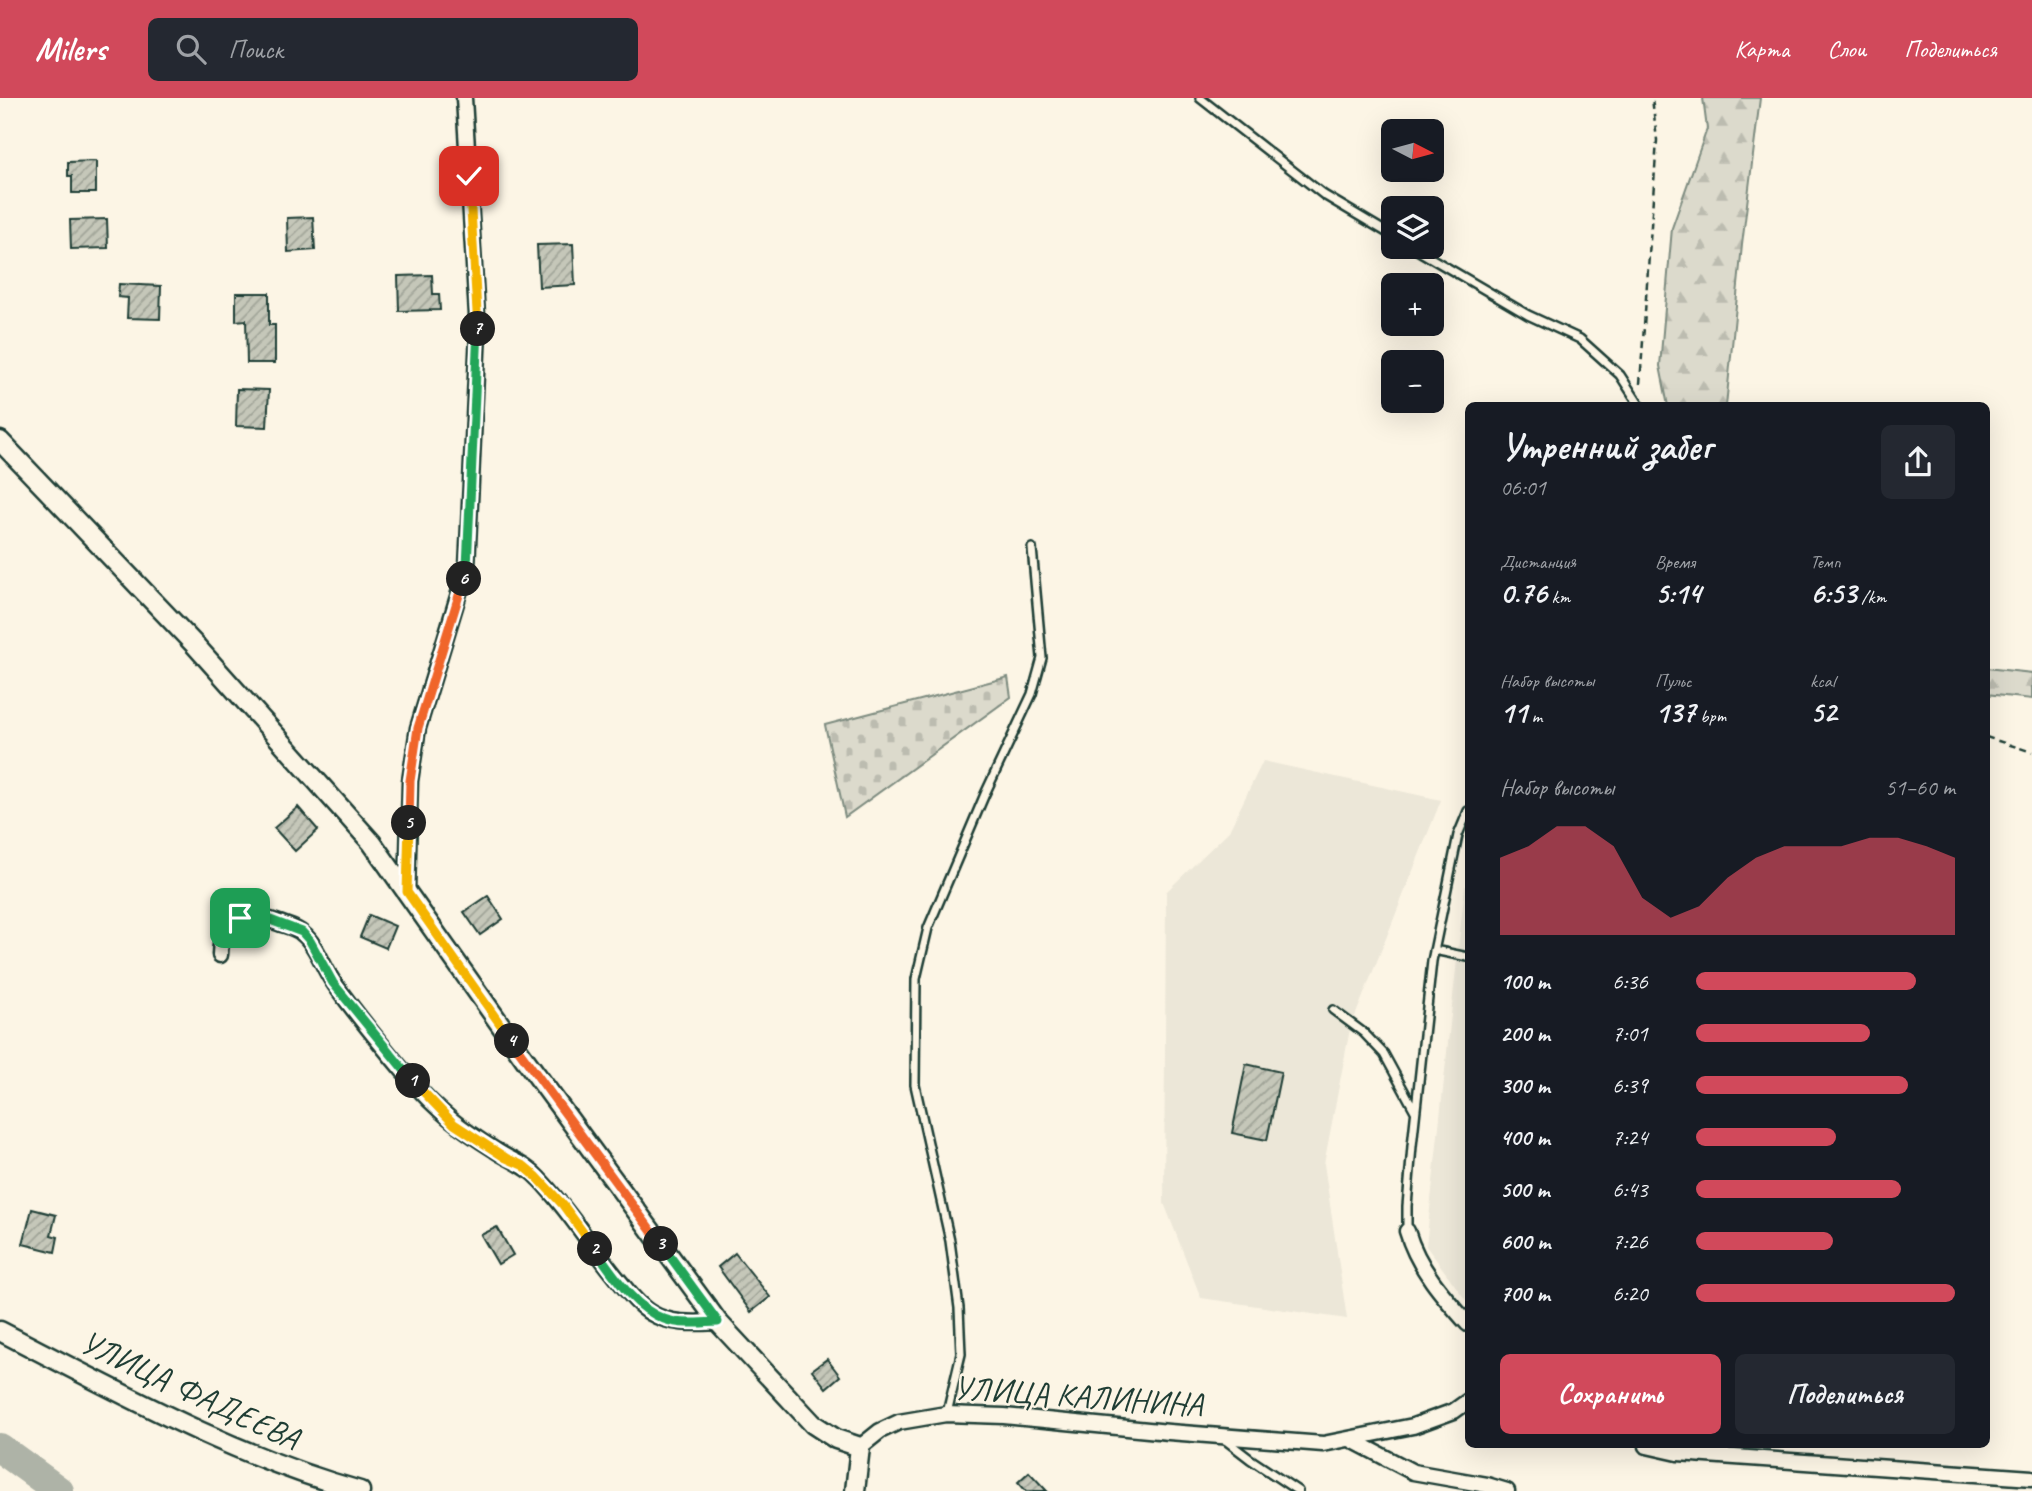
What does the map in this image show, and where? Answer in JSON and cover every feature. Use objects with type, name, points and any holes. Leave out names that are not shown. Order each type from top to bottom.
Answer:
[{"type":"street","points":[[407,892],[410,781],[418,728],[467,567],[478,332],[464,98]]},
{"type":"street","points":[[0,441],[195,645],[372,843],[524,1058],[718,1322],[813,1424],[836,1439],[860,1447],[855,1491]]},
{"type":"street","points":[[220,955],[220,939],[228,926],[240,918],[265,918],[302,932],[310,941],[333,983],[411,1080],[454,1124],[506,1158],[524,1166],[537,1177],[563,1205],[610,1271],[634,1298],[649,1312],[666,1320],[718,1322]]},
{"type":"street","points":[[1407,1231],[1426,1273],[1465,1320]]},
{"type":"street","name":"УЛИЦА ФАДЕЕВА","points":[[0,1331],[243,1452],[294,1472],[360,1491]]},
{"type":"street","name":"УЛИЦА КАЛИНИНА","points":[[860,1447],[899,1422],[946,1414],[1004,1416],[1324,1444],[1413,1426],[1465,1407]]},
{"type":"street","points":[[1350,1439],[1413,1472],[1507,1491]]},
{"type":"street","points":[[1656,1448],[1678,1453],[2032,1478]]},
{"type":"lane","points":[[1200,98],[1324,195],[1381,229]]},
{"type":"lane","points":[[1432,259],[1528,315],[1580,339],[1620,375],[1639,402]]},
{"type":"lane","points":[[946,1414],[961,1354],[960,1308],[950,1241],[915,1085],[916,979],[928,928],[985,794],[1032,694],[1042,658],[1032,548]]},
{"type":"lane","points":[[1407,1231],[1416,1112],[1434,950],[1458,835],[1465,818]]},
{"type":"lane","points":[[1434,950],[1465,956]]},
{"type":"lane","points":[[1333,1010],[1364,1033],[1384,1054],[1416,1112]]},
{"type":"lane","points":[[1221,1436],[1298,1491]]},
{"type":"path","points":[[1640,402],[1657,140],[1652,98]]},
{"type":"path","points":[[1990,738],[2032,752]]},
{"type":"shaded area","points":[[1263,761],[1441,800],[1350,1029],[1324,1164],[1347,1319],[1201,1298],[1164,1203],[1166,892],[1229,831]]},
{"type":"shaded area","points":[[1465,886],[1465,1299],[1426,1246]]},
{"type":"green space","points":[[1703,98],[1760,98],[1726,402],[1667,402],[1660,366],[1672,228],[1707,129]]},
{"type":"green space","points":[[1990,668],[2032,673],[2032,699],[1990,694]]},
{"type":"green space","points":[[1008,677],[1011,697],[845,817],[825,725]]},
{"type":"building","points":[[96,161],[96,193],[72,193],[72,176],[68,176],[68,162]]},
{"type":"building","points":[[313,217],[315,250],[288,252],[287,218]]},
{"type":"building","points":[[107,219],[108,248],[71,249],[70,220]]},
{"type":"building","points":[[573,244],[575,285],[539,287],[537,245]]},
{"type":"building","points":[[432,275],[433,294],[439,294],[440,310],[399,311],[398,276]]},
{"type":"building","points":[[119,284],[161,286],[160,319],[127,318],[128,298],[118,297]]},
{"type":"building","points":[[236,293],[269,293],[269,325],[275,325],[275,363],[247,363],[246,320],[236,321]]},
{"type":"building","points":[[237,389],[269,390],[267,427],[236,426]]},
{"type":"building","points":[[298,807],[318,830],[295,851],[274,828]]},
{"type":"building","points":[[488,896],[503,919],[480,935],[464,912]]},
{"type":"building","points":[[369,915],[395,926],[386,948],[360,937]]},
{"type":"building","points":[[1246,1064],[1281,1072],[1267,1140],[1232,1133]]},
{"type":"building","points":[[32,1209],[56,1215],[51,1235],[58,1237],[55,1252],[23,1244]]},
{"type":"building","points":[[497,1227],[513,1255],[498,1264],[481,1235]]},
{"type":"building","points":[[735,1253],[770,1297],[751,1312],[718,1267]]},
{"type":"building","points":[[827,1359],[840,1376],[826,1388],[812,1370]]},
{"type":"building","points":[[1029,1472],[1047,1491],[1026,1491],[1018,1482]]},
{"type":"waterway","points":[[0,1448],[59,1491]]},
{"type":"route","points":[[240,918],[265,918],[302,932],[310,941],[333,983],[411,1080],[454,1124],[506,1158],[524,1166],[537,1177],[563,1205],[610,1271],[649,1312],[666,1320],[718,1322],[524,1058],[407,892],[410,781],[418,728],[467,567],[478,332],[469,176]]}]
